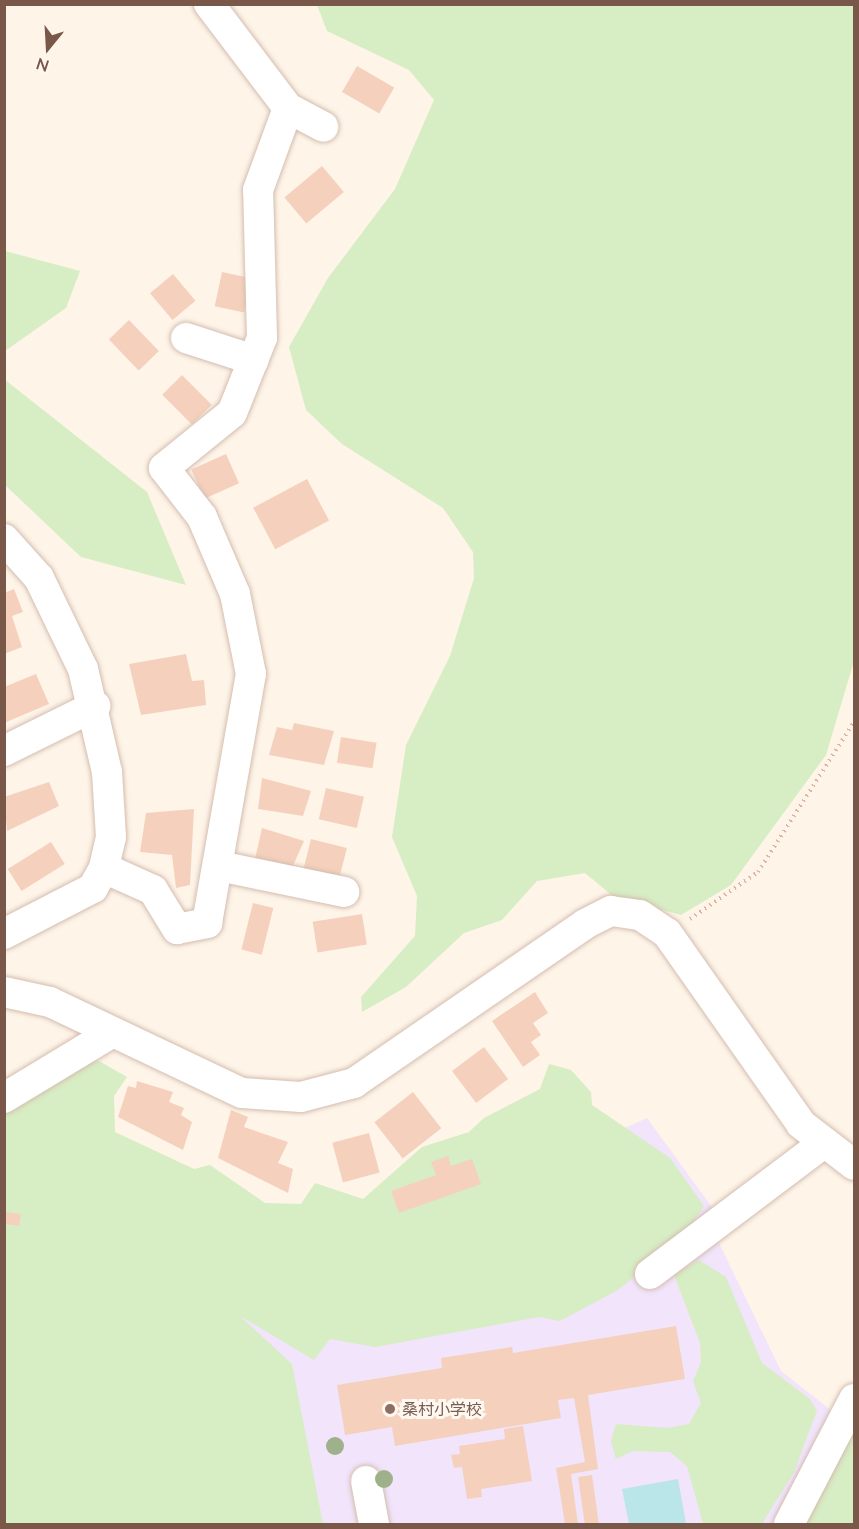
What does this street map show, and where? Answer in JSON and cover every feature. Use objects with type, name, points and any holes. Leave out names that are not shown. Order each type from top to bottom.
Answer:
[{"type":"street","points":[[209,4],[288,108],[323,127]]},
{"type":"street","points":[[104,868],[153,890],[177,929],[207,923],[219,866],[251,674],[235,594],[202,517],[164,468],[232,413],[262,338],[258,190],[288,108]]},
{"type":"street","points":[[186,338],[254,360]]},
{"type":"street","points":[[4,934],[76,900],[93,888],[104,868],[111,837],[95,706],[68,632],[39,578],[9,552]]},
{"type":"street","points":[[4,750],[95,706]]},
{"type":"street","points":[[219,866],[344,892]]},
{"type":"street","points":[[4,992],[50,1002],[242,1093],[300,1096],[354,1083],[611,911],[640,915],[667,933],[801,1124],[855,1165]]},
{"type":"street","points":[[4,1098],[112,1032]]},
{"type":"street","points":[[650,1274],[824,1143]]},
{"type":"street","points":[[789,1524],[855,1399]]},
{"type":"street","points":[[366,1481],[374,1524]]},
{"type":"path","points":[[667,933],[722,902],[758,872],[855,722]]},
{"type":"shaded area","points":[[647,1118],[714,1210],[718,1241],[781,1371],[832,1411],[775,1524],[5,1524],[205,1252],[546,1164]]},
{"type":"green space","points":[[317,5],[854,5],[854,661],[826,755],[731,885],[681,915],[614,897],[585,873],[537,881],[502,920],[464,933],[406,987],[362,1012],[361,997],[415,936],[417,896],[392,837],[406,745],[450,656],[474,578],[473,552],[443,508],[342,444],[306,410],[289,347],[328,278],[395,189],[434,100],[409,70],[327,31]]},
{"type":"green space","points":[[5,251],[80,271],[66,308],[5,351]]},
{"type":"green space","points":[[4,379],[147,492],[186,585],[81,557],[5,485]]},
{"type":"green space","points":[[77,1060],[99,1061],[127,1077],[114,1096],[115,1132],[194,1169],[210,1165],[265,1203],[301,1204],[315,1183],[363,1199],[422,1147],[469,1132],[484,1118],[540,1089],[549,1064],[571,1070],[591,1092],[592,1105],[670,1158],[704,1206],[683,1238],[618,1290],[560,1321],[539,1317],[375,1347],[330,1339],[314,1360],[240,1316],[292,1364],[323,1524],[5,1524],[5,1113]]},
{"type":"green space","points":[[699,1260],[726,1277],[762,1363],[810,1399],[817,1411],[794,1472],[762,1524],[703,1524],[687,1466],[670,1452],[633,1451],[616,1459],[611,1441],[616,1424],[668,1428],[689,1424],[701,1403],[693,1381],[701,1362],[700,1343],[674,1275]]},
{"type":"green space","points":[[854,1417],[854,1524],[803,1524]]},
{"type":"water","points":[[678,1479],[686,1524],[629,1524],[622,1489]]},
{"type":"building","points":[[357,66],[394,88],[379,113],[342,92]]},
{"type":"building","points":[[322,166],[344,192],[306,224],[284,197]]},
{"type":"building","points":[[222,272],[251,278],[244,312],[215,306]]},
{"type":"building","points":[[173,274],[195,301],[173,320],[150,293]]},
{"type":"building","points":[[129,320],[159,351],[139,370],[109,339]]},
{"type":"building","points":[[182,375],[212,405],[192,424],[162,395]]},
{"type":"building","points":[[226,454],[239,483],[204,499],[191,469]]},
{"type":"building","points":[[307,479],[329,520],[275,549],[253,508]]},
{"type":"building","points":[[14,589],[23,612],[12,616],[22,647],[4,654],[4,593]]},
{"type":"building","points":[[186,654],[192,681],[204,680],[206,705],[141,715],[129,664]]},
{"type":"building","points":[[36,674],[49,704],[4,723],[4,687]]},
{"type":"building","points":[[294,723],[334,731],[324,765],[269,755],[277,727],[292,730]]},
{"type":"building","points":[[341,737],[377,743],[372,768],[337,763]]},
{"type":"building","points":[[262,778],[311,791],[303,816],[258,809]]},
{"type":"building","points":[[49,782],[59,806],[7,831],[4,797]]},
{"type":"building","points":[[326,788],[364,797],[357,828],[319,819]]},
{"type":"building","points":[[194,809],[190,885],[176,888],[172,855],[140,852],[146,813]]},
{"type":"building","points":[[262,828],[304,841],[292,868],[255,859]]},
{"type":"building","points":[[311,839],[347,848],[339,879],[303,870]]},
{"type":"building","points":[[51,842],[65,864],[22,891],[8,869]]},
{"type":"building","points":[[253,903],[273,908],[262,955],[241,950]]},
{"type":"building","points":[[362,914],[367,945],[317,952],[313,922]]},
{"type":"building","points":[[535,992],[548,1013],[533,1023],[541,1035],[531,1042],[540,1055],[523,1067],[492,1021]]},
{"type":"building","points":[[484,1047],[508,1079],[476,1103],[452,1071]]},
{"type":"building","points":[[137,1081],[173,1092],[169,1102],[184,1108],[181,1115],[192,1122],[183,1150],[118,1117],[128,1086],[136,1088]]},
{"type":"building","points":[[413,1092],[441,1128],[403,1158],[374,1122]]},
{"type":"building","points":[[231,1110],[248,1117],[244,1127],[288,1142],[278,1163],[293,1169],[288,1193],[218,1158]]},
{"type":"building","points":[[369,1133],[380,1173],[343,1182],[332,1143]]},
{"type":"building","points":[[448,1156],[451,1166],[472,1159],[481,1184],[399,1213],[391,1191],[436,1175],[431,1162]]},
{"type":"building","points":[[5,1212],[21,1214],[19,1226],[4,1224]]},
{"type":"building","points":[[676,1326],[685,1379],[588,1395],[598,1469],[571,1474],[578,1524],[565,1524],[556,1468],[585,1462],[574,1398],[558,1400],[561,1418],[395,1446],[392,1427],[345,1435],[337,1385],[442,1368],[441,1358],[512,1347],[513,1353]]},
{"type":"building","points":[[523,1426],[532,1481],[481,1489],[482,1497],[467,1499],[462,1467],[454,1468],[451,1455],[460,1454],[459,1446],[505,1439],[504,1429]]},
{"type":"building","points":[[592,1475],[599,1524],[585,1524],[578,1477]]},
{"type":"place","name":"桑村小学校","points":[[390,1409]]}]
